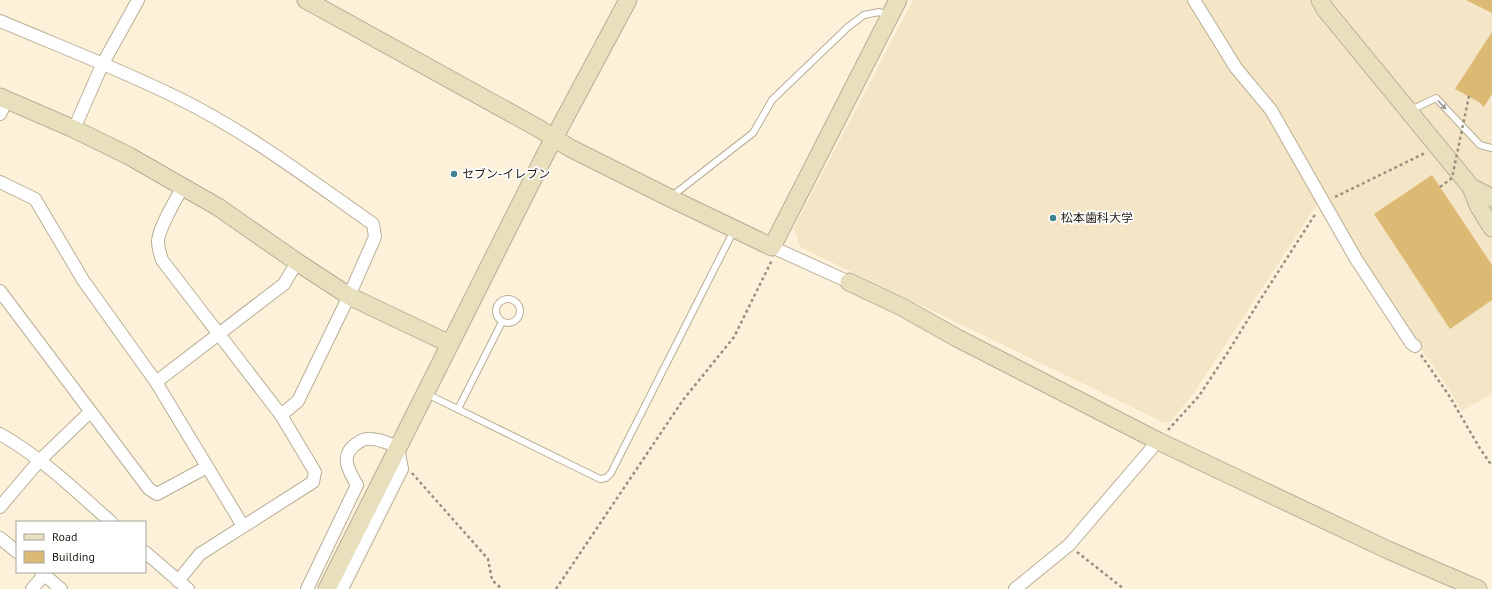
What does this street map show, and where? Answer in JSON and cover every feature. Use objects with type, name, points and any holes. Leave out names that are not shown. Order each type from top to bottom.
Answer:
[{"type":"street","points":[[306,0],[570,148],[734,229],[902,307],[957,338],[1158,440],[1388,550],[1478,589]]},
{"type":"street","points":[[327,589],[554,138],[628,0]]},
{"type":"street","points":[[772,247],[898,0]]},
{"type":"street","points":[[1194,0],[1236,68],[1271,110],[1322,203],[1356,259],[1411,343],[1415,346]]},
{"type":"street","points":[[1320,0],[1325,9],[1471,187],[1478,205],[1492,228]]},
{"type":"street","points":[[74,129],[102,65],[134,1]]},
{"type":"street","points":[[0,21],[176,97],[217,119],[279,157],[373,224],[375,237],[349,296],[298,402],[281,415]]},
{"type":"street","points":[[2,104],[74,129],[129,156],[218,207],[349,296],[450,344]]},
{"type":"street","points":[[0,182],[35,199],[83,280],[156,382],[243,526]]},
{"type":"street","points":[[178,581],[200,554],[313,482],[315,472],[281,415],[162,260],[158,241],[161,231],[183,186]]},
{"type":"street","points":[[1471,187],[1492,198]]},
{"type":"street","points":[[156,382],[284,284],[298,262]]},
{"type":"street","points":[[0,291],[149,489],[157,494],[207,467]]},
{"type":"street","points":[[0,507],[39,461],[90,412]]},
{"type":"street","points":[[0,434],[16,443],[39,461],[110,521]]},
{"type":"street","points":[[307,589],[357,486],[348,468],[346,456],[351,447],[360,441],[370,438],[398,447]]},
{"type":"street","points":[[1015,589],[1069,545],[1158,440]]},
{"type":"street","points":[[342,589],[402,469],[398,447]]},
{"type":"street","points":[[0,538],[16,551]]},
{"type":"street","points":[[146,553],[188,589]]},
{"type":"street","points":[[32,589],[43,573],[61,589]]},
{"type":"lane","points":[[670,198],[753,133],[772,100],[848,27],[864,15],[879,12],[890,16]]},
{"type":"lane","points":[[1410,111],[1436,98],[1480,144],[1492,148]]},
{"type":"lane","points":[[426,393],[600,479],[606,478],[611,473],[734,229]]},
{"type":"lane","points":[[506,298],[514,300],[521,309],[519,317],[513,322],[502,322],[496,315],[496,307],[506,298]]},
{"type":"lane","points":[[458,409],[502,322]]},
{"type":"path","points":[[1440,187],[1452,178],[1469,96]]},
{"type":"path","points":[[1158,440],[1199,396],[1322,203],[1438,147]]},
{"type":"path","points":[[556,589],[683,400],[734,337],[771,262],[772,247]]},
{"type":"path","points":[[1415,346],[1450,397],[1479,447],[1492,466]]},
{"type":"path","points":[[402,469],[413,474],[488,559],[492,580],[502,589]]},
{"type":"path","points":[[1069,545],[1124,589]]},
{"type":"shaded area","name":"松本歯科大学","points":[[913,0],[1492,0],[1492,394],[1462,411],[1447,386],[1318,203],[1194,393],[1171,421],[1165,423],[800,247],[794,228]]},
{"type":"building","points":[[1466,0],[1492,0],[1492,13]]},
{"type":"building","points":[[1492,32],[1492,94],[1484,107],[1479,102],[1455,89]]},
{"type":"building","points":[[1432,175],[1492,265],[1492,300],[1450,329],[1374,214]]},
{"type":"place","name":"セブン-イレブン","points":[[454,174]]},
{"type":"place","name":"松本歯科大学","points":[[1053,218]]}]
